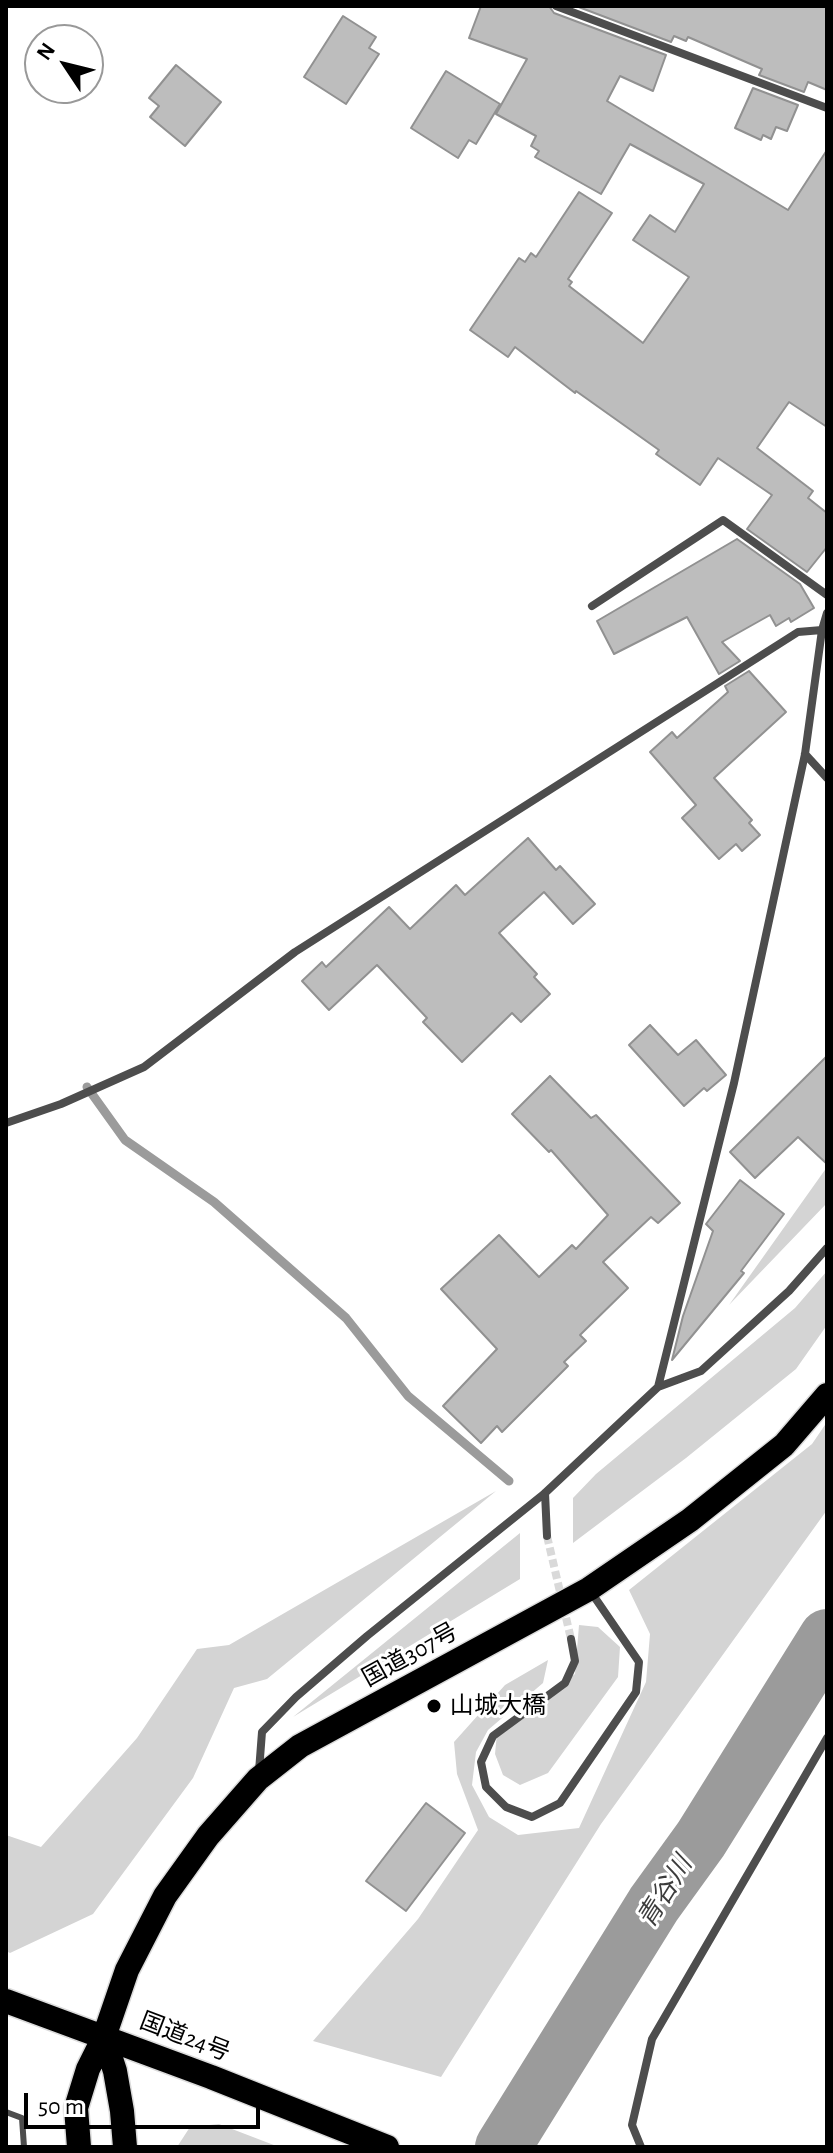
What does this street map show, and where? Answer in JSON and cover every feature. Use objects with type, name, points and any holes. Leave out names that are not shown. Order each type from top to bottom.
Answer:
[{"type":"highway","name":"国道307号","points":[[79,2147],[76,2108],[127,1970],[165,1896],[208,1836],[258,1779],[300,1746],[589,1589],[690,1520],[784,1445],[827,1395]]},
{"type":"highway","name":"国道24号","points":[[6,2001],[387,2147]]},
{"type":"highway","points":[[104,2037],[115,2071],[125,2147]]},
{"type":"street","points":[[556,6],[827,108]]},
{"type":"street","points":[[592,606],[723,520],[827,595]]},
{"type":"street","points":[[658,1387],[734,1083],[805,754],[827,613]]},
{"type":"street","points":[[6,1123],[61,1104],[144,1067],[295,952],[798,632],[822,630]]},
{"type":"street","points":[[805,754],[827,778]]},
{"type":"street","points":[[258,1779],[262,1732],[296,1697],[545,1493],[658,1387],[701,1371],[789,1291],[827,1248]]},
{"type":"street","points":[[545,1493],[547,1536]]},
{"type":"street","points":[[571,1639],[575,1661],[565,1683],[493,1736],[481,1762],[486,1787],[506,1807],[532,1817],[560,1803],[636,1692],[639,1662],[589,1589]]},
{"type":"street","points":[[641,2147],[632,2125],[652,2039],[827,1738]]},
{"type":"lane","points":[[6,2112],[22,2118],[24,2147]]},
{"type":"shaded area","points":[[827,1167],[827,1203],[729,1305]]},
{"type":"shaded area","points":[[827,1271],[827,1325],[796,1369],[686,1458],[573,1543],[573,1498],[596,1474],[795,1308]]},
{"type":"shaded area","points":[[827,1422],[827,1510],[601,1824],[441,2077],[313,2041],[418,1919],[478,1830],[457,1774],[454,1742],[505,1685],[548,1660],[543,1683],[488,1730],[476,1752],[472,1785],[489,1817],[518,1835],[579,1828],[646,1682],[650,1634],[629,1590],[812,1444]]},
{"type":"shaded area","points":[[496,1491],[267,1679],[234,1688],[193,1778],[93,1914],[10,1953],[6,1951],[6,1835],[41,1847],[137,1738],[197,1649],[229,1645]]},
{"type":"shaded area","points":[[520,1533],[520,1579],[293,1717]]},
{"type":"shaded area","points":[[579,1625],[598,1627],[620,1647],[618,1677],[548,1773],[520,1785],[503,1775],[495,1754],[497,1733],[575,1674]]},
{"type":"shaded area","points":[[219,2124],[279,2147],[177,2147],[190,2127]]},
{"type":"building","points":[[481,6],[549,6],[554,13],[666,55],[653,91],[620,76],[607,101],[788,210],[827,150],[827,427],[789,402],[757,448],[813,491],[808,498],[827,513],[827,547],[807,572],[747,529],[772,495],[718,458],[700,485],[656,454],[659,450],[575,393],[515,347],[508,357],[470,330],[519,258],[525,262],[531,253],[536,257],[579,192],[612,213],[568,279],[572,282],[569,286],[643,343],[689,277],[633,240],[650,215],[675,232],[704,184],[630,144],[601,194],[535,157],[539,151],[531,146],[536,136],[496,114],[527,59],[469,38]]},
{"type":"building","points":[[576,6],[827,6],[827,90],[808,82],[804,92],[759,75],[762,69],[688,37],[686,41],[674,36],[671,42]]},
{"type":"building","points":[[343,16],[376,37],[369,48],[379,54],[346,104],[304,77]]},
{"type":"building","points":[[176,65],[221,102],[185,146],[150,117],[159,106],[149,98]]},
{"type":"building","points":[[446,71],[500,104],[476,144],[469,140],[458,158],[411,128]]},
{"type":"building","points":[[753,88],[798,105],[787,131],[776,127],[771,139],[763,135],[761,140],[735,128]]},
{"type":"building","points":[[737,539],[800,584],[814,608],[791,622],[789,618],[776,626],[770,615],[722,642],[740,661],[719,674],[687,617],[614,654],[597,621]]},
{"type":"building","points":[[749,671],[786,712],[714,778],[752,820],[749,823],[760,835],[742,851],[736,844],[719,859],[682,818],[696,805],[650,752],[672,732],[677,738],[728,692],[725,686]]},
{"type":"building","points":[[528,838],[556,870],[560,866],[595,904],[573,924],[544,892],[499,933],[537,974],[534,977],[550,994],[521,1022],[512,1013],[462,1062],[423,1022],[427,1018],[377,965],[329,1010],[302,981],[322,962],[326,967],[389,907],[410,929],[456,885],[465,895]]},
{"type":"building","points":[[650,1025],[678,1055],[696,1040],[726,1075],[707,1091],[704,1088],[684,1106],[629,1045]]},
{"type":"building","points":[[827,1056],[827,1164],[798,1137],[755,1178],[730,1152]]},
{"type":"building","points":[[550,1076],[591,1118],[596,1115],[680,1203],[658,1223],[651,1217],[603,1262],[628,1288],[580,1335],[586,1341],[564,1362],[568,1366],[502,1432],[497,1426],[481,1443],[443,1406],[497,1349],[441,1289],[499,1235],[539,1277],[572,1245],[576,1249],[608,1215],[551,1150],[549,1152],[512,1114]]},
{"type":"building","points":[[740,1180],[784,1214],[741,1271],[744,1273],[672,1360],[683,1316],[713,1231],[706,1224]]},
{"type":"building","points":[[426,1803],[465,1833],[406,1911],[366,1881]]},
{"type":"waterway","points":[[87,1087],[125,1140],[214,1202],[346,1318],[408,1396],[509,1481]]},
{"type":"waterway","name":"青谷川","points":[[503,2147],[654,1904],[701,1839],[827,1637]]},
{"type":"tunnel","points":[[547,1536],[571,1639]]},
{"type":"place","name":"山城大橋","points":[[434,1706]]}]
